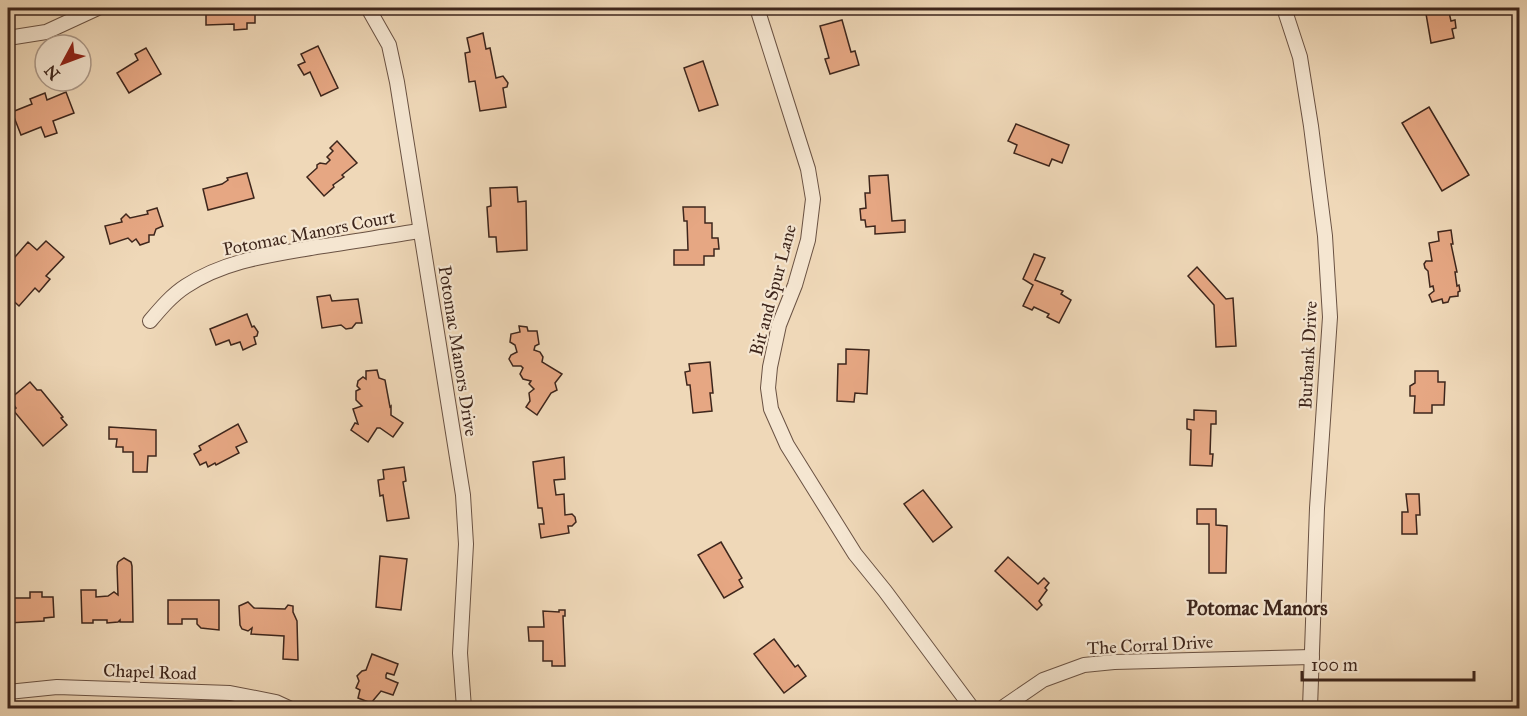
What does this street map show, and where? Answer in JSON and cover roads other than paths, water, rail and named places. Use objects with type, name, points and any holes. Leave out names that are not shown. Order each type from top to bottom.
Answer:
[{"type":"street","points":[[8,38],[46,32],[98,8]]},
{"type":"street","name":"Potomac Manors Drive","points":[[368,8],[389,45],[397,82],[463,495],[466,544],[460,653],[464,708]]},
{"type":"street","name":"Bit and Spur Lane","points":[[757,8],[808,169],[813,199],[808,240],[795,285],[779,325],[770,367],[768,388],[771,410],[787,445],[855,554],[972,708]]},
{"type":"street","name":"Burbank Drive","points":[[1284,8],[1300,57],[1311,126],[1325,236],[1330,317],[1317,508],[1310,708]]},
{"type":"street","name":"Potomac Manors Court","points":[[150,321],[173,295],[187,285],[233,262],[420,231]]},
{"type":"street","name":"The Corral Drive","points":[[1002,708],[1042,680],[1084,665],[1114,662],[1312,657]]},
{"type":"street","name":"Chapel Road","points":[[8,692],[57,687],[230,693],[276,702],[289,708]]},
{"type":"district","name":"Potomac Manors","points":[[1257,608]]}]
